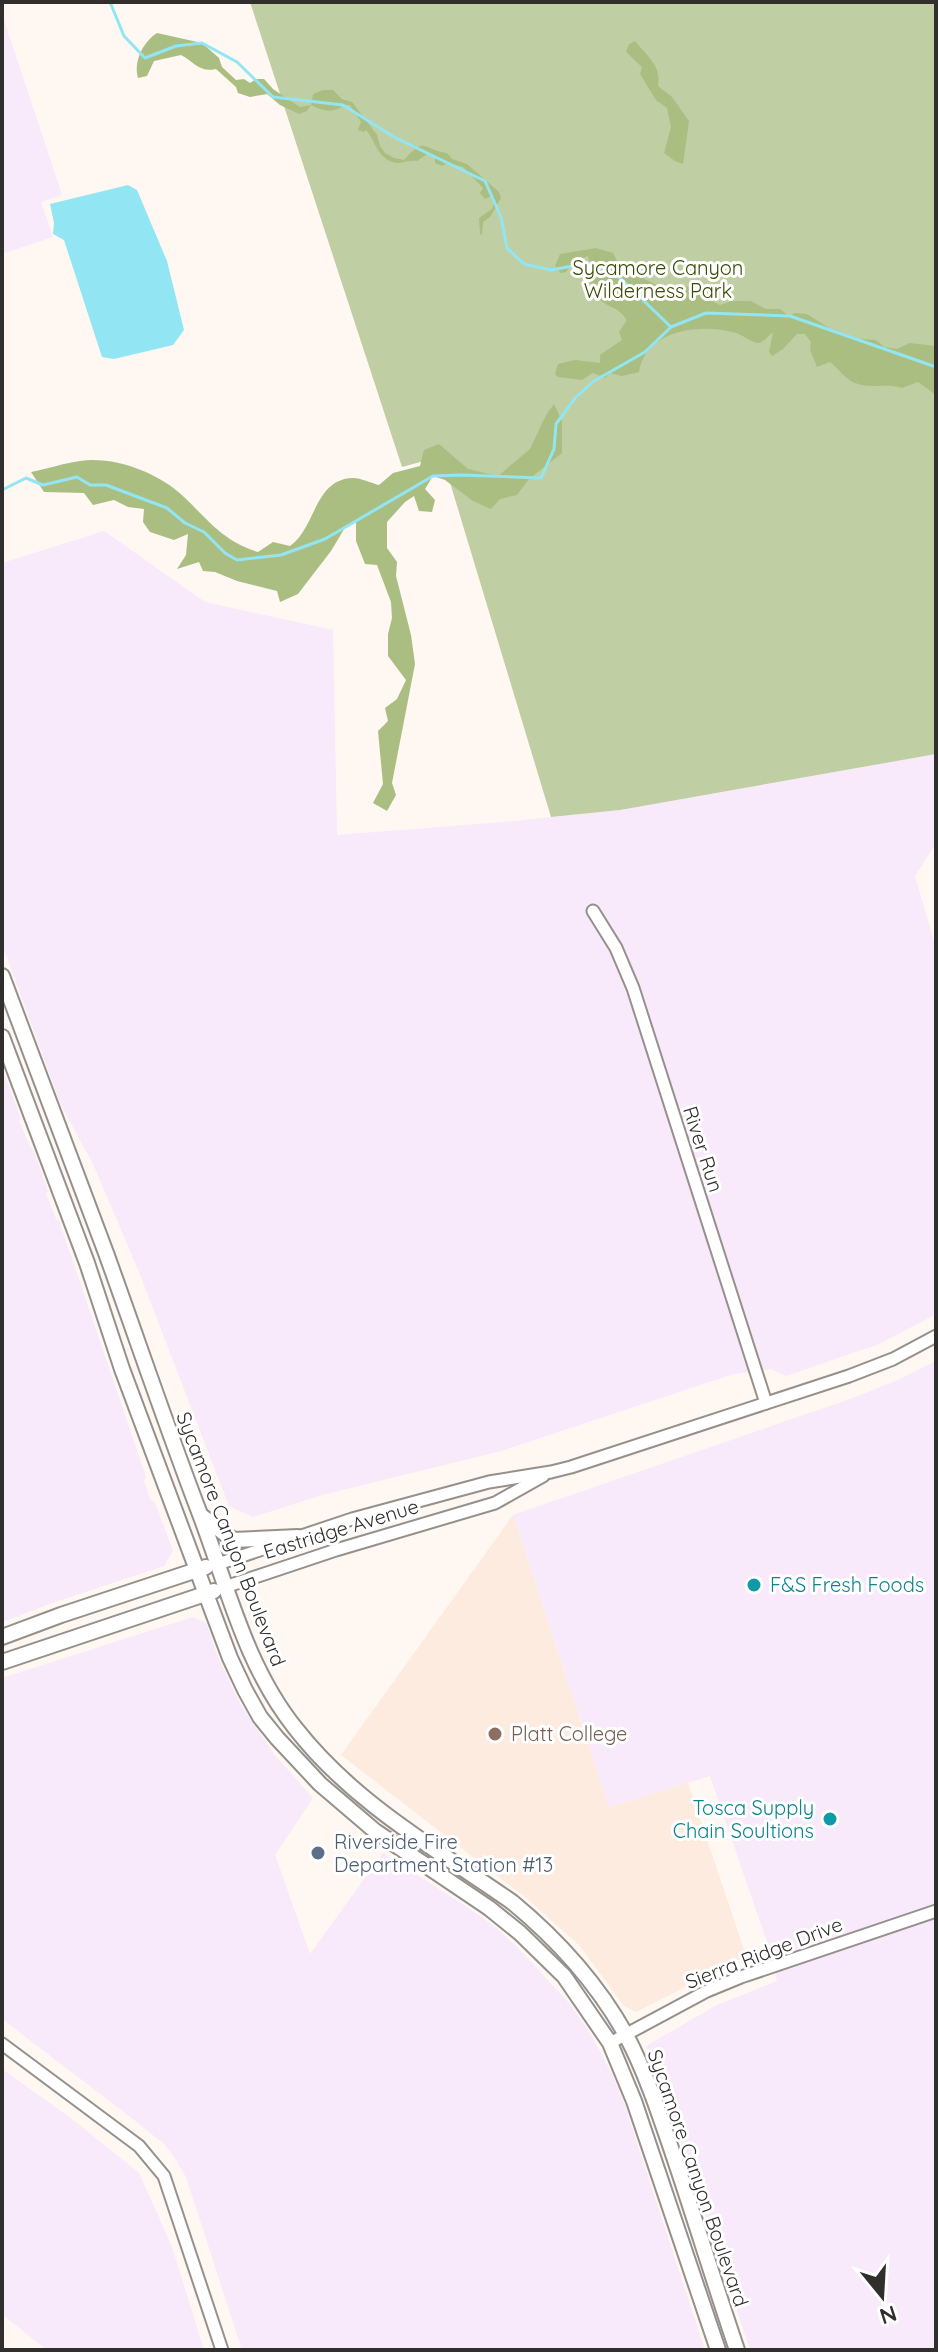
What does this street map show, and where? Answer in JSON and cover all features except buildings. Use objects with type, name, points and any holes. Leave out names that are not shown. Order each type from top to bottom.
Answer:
[{"type":"main road","name":"Sycamore Canyon Boulevard","points":[[2,976],[107,1255],[225,1587],[273,1697],[296,1730],[333,1772],[380,1812],[512,1902],[584,1972],[625,2034],[648,2080],[737,2350]]},
{"type":"main road","name":"Sycamore Canyon Boulevard","points":[[2,1037],[230,1658],[260,1717],[288,1752],[361,1821],[489,1908],[531,1942],[564,1976],[610,2043],[634,2101],[718,2350]]},
{"type":"main road","points":[[200,1514],[233,1540],[298,1537]]},
{"type":"main road","name":"Eastridge Avenue","points":[[2,1637],[218,1564]]},
{"type":"main road","name":"Eastridge Avenue","points":[[2,1662],[225,1587]]},
{"type":"main road","points":[[386,1839],[397,1835],[409,1843],[430,1846]]},
{"type":"street","name":"River Run","points":[[593,911],[616,948],[633,988],[766,1403]]},
{"type":"street","name":"Eastridge Avenue","points":[[218,1564],[352,1519],[489,1482],[551,1472],[849,1376],[893,1359],[936,1336]]},
{"type":"street","name":"Eastridge Avenue","points":[[225,1587],[495,1503],[551,1472]]},
{"type":"street","name":"Sierra Ridge Drive","points":[[610,2043],[707,1991],[741,1977],[936,1911]]},
{"type":"street","points":[[2,2044],[139,2146],[164,2176],[222,2350]]},
{"type":"shaded area","points":[[2,14],[62,195],[41,202],[53,237],[2,254]]},
{"type":"shaded area","points":[[104,531],[205,602],[333,630],[337,835],[620,810],[936,754],[936,843],[915,876],[936,948],[936,1314],[879,1344],[786,1376],[771,1369],[733,1374],[501,1451],[322,1495],[253,1517],[229,1506],[139,1272],[93,1164],[61,1105],[2,944],[2,563]]},
{"type":"shaded area","points":[[2,1068],[70,1253],[146,1477],[144,1481],[150,1499],[155,1503],[173,1551],[164,1566],[2,1622]]},
{"type":"shaded area","points":[[936,1361],[936,2350],[750,2350],[663,2088],[646,2046],[717,2005],[777,1981],[768,1945],[710,1776],[609,1807],[513,1515],[853,1398]]},
{"type":"shaded area","points":[[513,1515],[609,1807],[688,1783],[746,1956],[636,2012],[624,2006],[580,1946],[525,1897],[341,1755]]},
{"type":"shaded area","points":[[193,1617],[206,1623],[238,1700],[274,1754],[313,1798],[275,1855],[310,1954],[383,1853],[470,1909],[521,1951],[569,2003],[590,2033],[612,2074],[705,2350],[242,2350],[186,2177],[172,2154],[133,2119],[2,2019],[2,1678]]},
{"type":"shaded area","points":[[2,2069],[72,2119],[139,2173],[172,2247],[204,2350],[47,2350],[2,2314]]},
{"type":"green space","name":"Sycamore Canyon Wilderness Park","points":[[250,2],[936,2],[936,754],[620,810],[551,817],[442,456],[402,467]]},
{"type":"green space","points":[[157,33],[202,43],[236,80],[244,79],[250,83],[264,79],[300,107],[311,105],[299,114],[280,105],[267,94],[250,97],[238,93],[236,87],[216,69],[201,68],[181,55],[154,61],[147,76],[138,78],[140,53]]},
{"type":"green space","points":[[635,41],[656,67],[658,86],[672,97],[689,121],[683,164],[664,153],[671,127],[667,108],[656,100],[640,74],[642,67],[626,52],[629,44]]},
{"type":"green space","points":[[333,90],[342,99],[352,102],[377,135],[385,153],[394,158],[404,160],[416,148],[424,146],[447,153],[452,159],[467,164],[499,192],[501,198],[490,217],[483,222],[482,235],[479,218],[492,209],[495,201],[492,196],[485,199],[480,193],[483,188],[463,167],[448,163],[442,166],[435,163],[435,157],[429,153],[417,161],[392,162],[382,155],[366,130],[358,130],[361,122],[350,105],[328,111],[311,105],[313,94]]},
{"type":"green space","points":[[596,248],[613,253],[620,267],[663,288],[686,286],[705,292],[710,300],[720,305],[732,301],[751,301],[766,309],[780,309],[789,316],[807,314],[829,328],[860,339],[876,340],[884,347],[897,349],[910,343],[936,346],[936,395],[918,382],[902,388],[861,385],[848,379],[830,362],[817,367],[810,350],[811,342],[805,334],[797,334],[772,356],[769,352],[773,332],[758,343],[722,330],[677,333],[652,346],[639,372],[622,376],[610,373],[605,378],[593,373],[582,380],[558,377],[555,374],[558,364],[575,360],[600,363],[600,355],[622,340],[619,332],[627,320],[596,296],[591,285],[588,256],[573,262],[566,272],[561,273],[555,266],[560,254]]},
{"type":"green space","points":[[554,404],[562,421],[562,453],[529,479],[517,495],[500,499],[491,509],[473,501],[445,480],[433,476],[425,489],[435,500],[432,512],[419,511],[414,496],[387,522],[387,548],[397,562],[396,576],[415,664],[392,783],[396,795],[387,811],[373,803],[383,784],[378,731],[388,721],[385,708],[397,699],[406,680],[388,656],[391,602],[377,565],[365,564],[356,541],[356,522],[346,526],[298,594],[280,602],[277,591],[203,571],[199,562],[177,569],[186,555],[188,534],[174,540],[150,532],[143,522],[144,509],[128,507],[114,500],[93,505],[84,493],[44,492],[31,472],[93,460],[136,468],[174,488],[226,536],[258,552],[273,542],[290,546],[299,538],[323,495],[340,480],[356,478],[379,485],[393,473],[420,466],[424,450],[439,444],[468,469],[498,476],[530,449]]},
{"type":"water","points":[[128,185],[137,190],[167,261],[184,330],[173,345],[114,359],[102,357],[64,240],[53,234],[50,204]]},
{"type":"waterway","points":[[110,2],[124,36],[145,58],[176,46],[202,43],[237,62],[273,97],[343,105],[394,137],[485,181],[501,217],[507,248],[524,264],[551,270],[589,263],[620,278],[671,327],[706,313],[790,316],[936,367]]},
{"type":"waterway","points":[[2,490],[26,478],[43,485],[77,477],[90,485],[106,485],[167,508],[185,523],[204,532],[225,553],[237,560],[281,555],[325,539],[433,476],[541,478],[554,449],[556,424],[576,397],[594,381],[645,352],[671,327]]},
{"type":"place","name":"F&S Fresh Foods","points":[[754,1585]]},
{"type":"place","name":"Platt College","points":[[495,1734]]},
{"type":"place","name":"Tosca Supply Chain Soultions","points":[[830,1819]]},
{"type":"place","name":"Riverside Fire Department Station #13","points":[[318,1853]]}]
